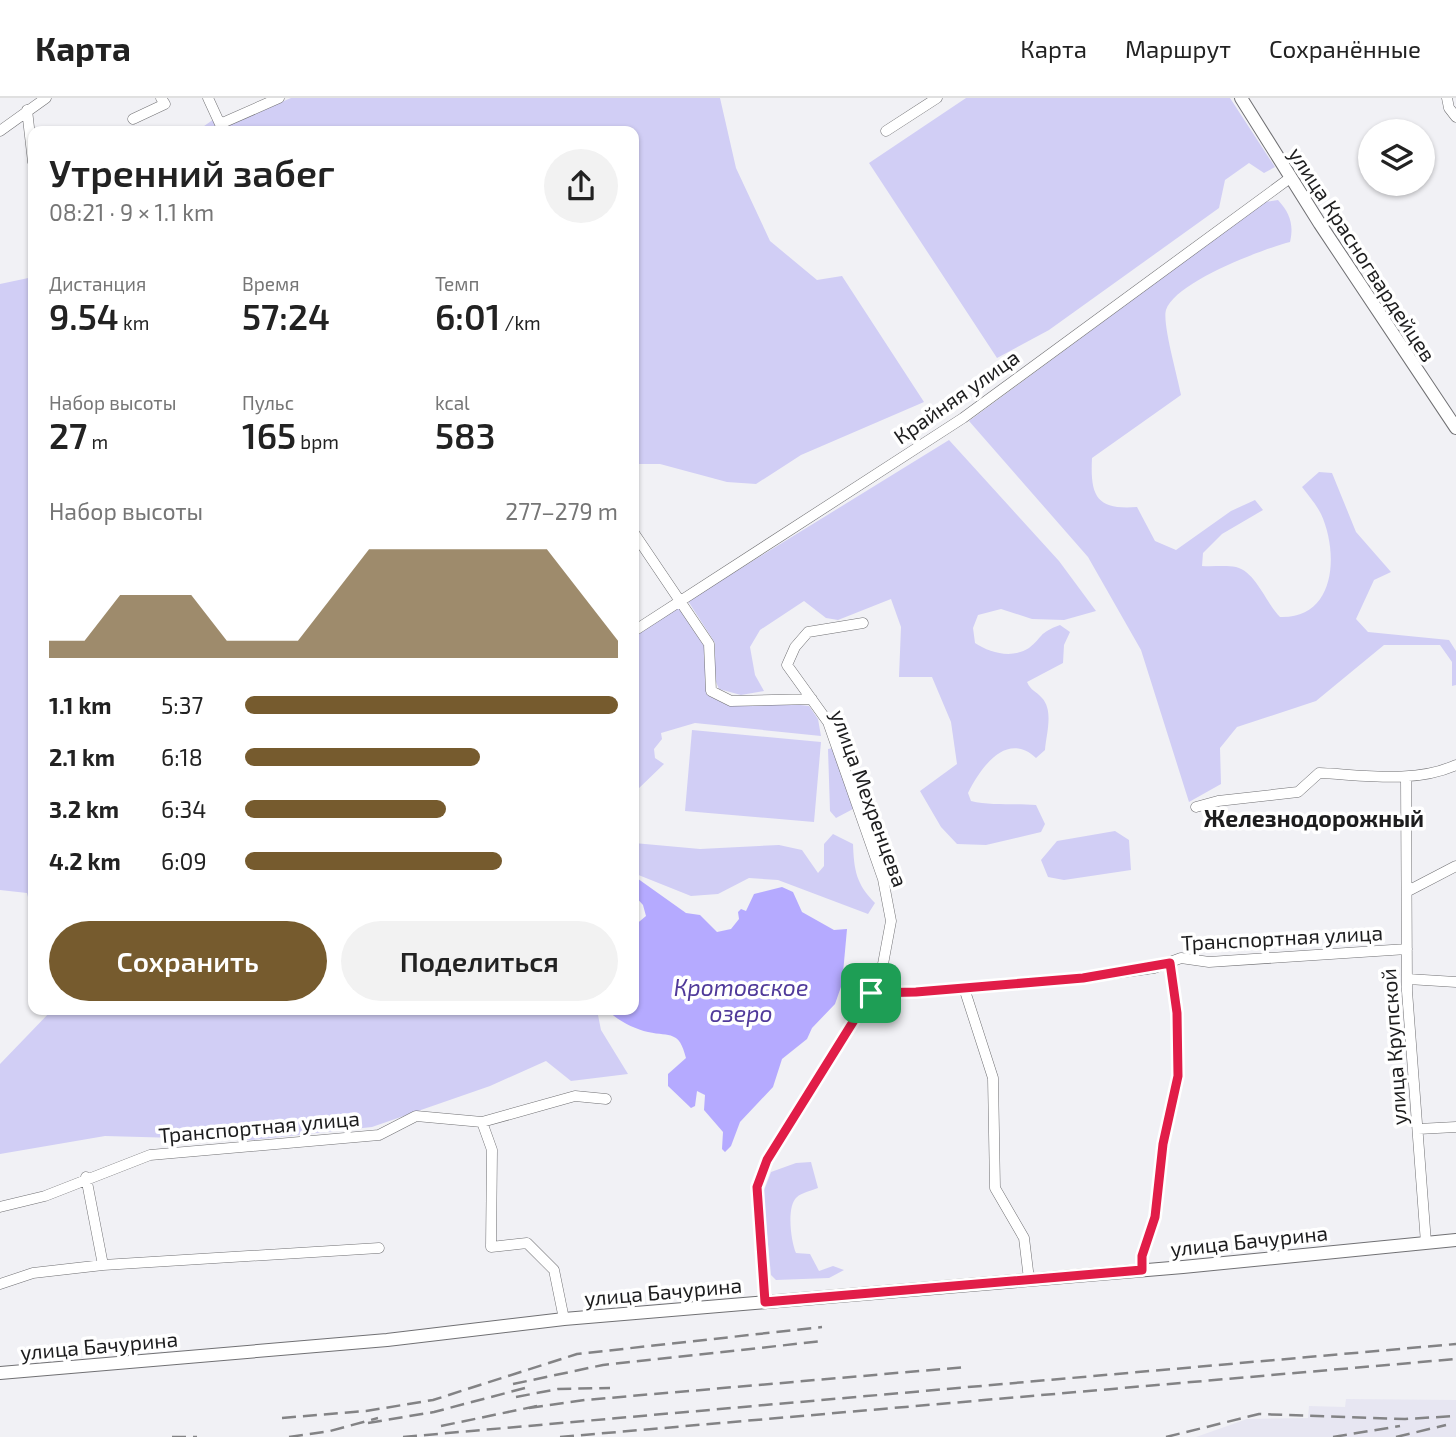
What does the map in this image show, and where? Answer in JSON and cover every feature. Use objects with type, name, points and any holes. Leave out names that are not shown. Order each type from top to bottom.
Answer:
[{"type":"street","points":[[0,131],[46,98]]},
{"type":"street","points":[[133,119],[165,104],[161,98]]},
{"type":"street","points":[[208,98],[220,124],[279,98]]},
{"type":"street","points":[[886,131],[937,98]]},
{"type":"street","name":"улица Красногвардейцев","points":[[1241,98],[1456,428]]},
{"type":"street","points":[[1447,98],[1449,108],[1456,117]]},
{"type":"street","points":[[27,110],[29,126]]},
{"type":"street","name":"Крайняя улица","points":[[639,628],[963,418],[1290,177]]},
{"type":"street","name":"улица Мехренцева","points":[[639,540],[709,644],[711,691],[731,701],[812,699]]},
{"type":"street","name":"улица Мехренцева","points":[[863,624],[808,632],[795,647],[787,665],[828,722],[883,879],[891,921],[883,964],[871,993]]},
{"type":"street","points":[[1196,807],[1218,801],[1298,792],[1319,773],[1406,777],[1435,773],[1456,765]]},
{"type":"street","name":"улица Крупской","points":[[1406,777],[1408,979],[1425,1236]]},
{"type":"street","points":[[1408,891],[1456,866]]},
{"type":"street","name":"Транспортная улица","points":[[871,993],[1083,978],[1170,963],[1181,958],[1209,962],[1407,949]]},
{"type":"street","points":[[1142,1270],[1142,1256],[1155,1217],[1163,1144],[1178,1076],[1177,1013],[1170,963]]},
{"type":"street","points":[[1408,979],[1450,982],[1456,976]]},
{"type":"street","points":[[964,988],[993,1078],[995,1188],[1024,1238],[1030,1279]]},
{"type":"street","points":[[765,1302],[757,1187],[767,1160],[871,993]]},
{"type":"street","name":"Транспортная улица","points":[[0,1207],[45,1196],[86,1177],[150,1155],[379,1135],[416,1116],[482,1122],[575,1096],[606,1100]]},
{"type":"street","points":[[482,1122],[492,1150],[491,1247],[527,1243],[554,1270],[564,1319]]},
{"type":"street","points":[[1418,1129],[1456,1127]]},
{"type":"street","points":[[86,1177],[103,1265]]},
{"type":"street","name":"улица Бачурина","points":[[0,1373],[387,1340],[564,1319],[1142,1270],[1425,1236],[1456,1240]]},
{"type":"street","points":[[0,1284],[33,1273],[103,1265],[379,1248]]},
{"type":"shaded area","points":[[291,98],[720,98],[736,168],[770,241],[817,280],[842,276],[924,402],[801,455],[756,484],[727,482],[660,464],[639,464],[639,126],[225,126]]},
{"type":"shaded area","points":[[966,98],[1230,98],[1275,167],[1264,173],[1249,163],[1225,180],[1219,208],[1049,330],[997,358],[869,163]]},
{"type":"shaded area","points":[[214,119],[222,126],[204,126]]},
{"type":"shaded area","points":[[1278,200],[1290,220],[1290,242],[1241,259],[1202,278],[1173,299],[1166,310],[1168,338],[1181,395],[1092,458],[1095,491],[1105,503],[1137,507],[1155,541],[1176,550],[1231,511],[1255,500],[1263,510],[1222,534],[1203,553],[1202,566],[1232,566],[1243,570],[1255,581],[1280,617],[1299,615],[1313,607],[1322,596],[1328,581],[1331,564],[1327,530],[1319,510],[1302,487],[1319,472],[1332,473],[1356,532],[1391,572],[1374,580],[1356,619],[1368,632],[1449,640],[1456,651],[1456,685],[1452,686],[1452,662],[1440,645],[1384,645],[1316,701],[1237,727],[1220,748],[1221,784],[1189,802],[1141,650],[1088,557],[969,421],[1265,202]]},
{"type":"shaded area","points":[[28,278],[28,897],[27,893],[0,890],[0,284]]},
{"type":"shaded area","points":[[949,440],[1059,561],[1096,611],[1064,620],[1032,619],[1001,609],[978,615],[973,628],[975,643],[987,650],[1001,653],[1015,653],[1029,648],[1044,633],[1060,625],[1070,632],[1064,645],[1063,663],[1027,682],[1046,703],[1048,710],[1045,750],[1036,758],[1025,750],[1004,750],[979,773],[968,793],[971,801],[978,803],[1036,805],[1045,824],[1041,832],[986,845],[957,844],[941,827],[920,791],[957,764],[951,722],[932,677],[899,677],[901,627],[891,599],[838,620],[826,618],[804,601],[760,630],[750,647],[755,675],[764,691],[741,695],[719,689],[714,677],[715,643],[688,601]]},
{"type":"shaded area","points":[[678,607],[704,646],[707,694],[809,706],[818,719],[821,736],[695,723],[661,733],[662,739],[654,749],[655,758],[664,764],[639,788],[639,633]]},
{"type":"shaded area","points":[[692,730],[821,742],[814,822],[685,811]]},
{"type":"shaded area","points":[[833,748],[853,809],[836,818],[830,811],[828,749]]},
{"type":"shaded area","points":[[1115,831],[1129,840],[1131,870],[1064,880],[1048,877],[1041,860],[1057,841]]},
{"type":"shaded area","points":[[833,834],[853,844],[857,876],[875,903],[868,914],[778,880],[749,878],[718,894],[691,896],[639,875],[639,843],[700,849],[779,845],[802,850],[818,873],[824,866],[824,844]]},
{"type":"shaded area","points":[[47,1015],[598,1015],[601,1030],[628,1074],[571,1081],[546,1061],[490,1086],[372,1127],[251,1140],[105,1136],[0,1154],[0,1064]]},
{"type":"shaded area","points":[[811,1162],[818,1188],[801,1194],[794,1202],[790,1224],[794,1248],[796,1253],[810,1254],[819,1271],[833,1266],[844,1270],[829,1278],[776,1280],[771,1275],[763,1193],[771,1172],[796,1163]]},
{"type":"shaded area","points":[[1346,1399],[1456,1400],[1456,1437],[1196,1437],[1247,1419],[1308,1418],[1309,1406],[1345,1407]]},
{"type":"water","name":"Кротовское озеро","points":[[639,880],[686,913],[700,915],[717,932],[731,929],[739,919],[738,912],[741,909],[746,911],[754,894],[782,887],[793,892],[802,912],[834,930],[847,929],[842,984],[835,1004],[812,1028],[807,1039],[782,1059],[773,1087],[740,1122],[731,1146],[725,1152],[722,1149],[723,1132],[704,1110],[705,1095],[697,1091],[695,1106],[691,1108],[668,1086],[668,1074],[686,1058],[677,1039],[632,1026],[613,1015],[639,1015],[639,922],[646,916],[639,901]]},
{"type":"railway","points":[[282,1418],[366,1411],[433,1400],[577,1354],[822,1327]]},
{"type":"railway","points":[[513,1384],[603,1365],[823,1341]]},
{"type":"railway","points":[[403,1437],[1456,1344]]},
{"type":"railway","points":[[560,1437],[1456,1359]]},
{"type":"railway","points":[[529,1408],[585,1400],[966,1367]]},
{"type":"railway","points":[[368,1423],[434,1412],[525,1388]]},
{"type":"railway","points":[[516,1397],[558,1389],[610,1388]]},
{"type":"railway","points":[[441,1426],[537,1406]]},
{"type":"railway","points":[[1166,1437],[1259,1414],[1405,1419],[1456,1416]]},
{"type":"railway","points":[[289,1437],[330,1431],[378,1418]]},
{"type":"railway","points":[[1396,1437],[1446,1425]]},
{"type":"railway","points":[[1333,1437],[1400,1426]]},
{"type":"railway","points":[[172,1437],[197,1437]]},
{"type":"district","name":"Железнодорожный","points":[[1314,818]]},
{"type":"route","points":[[1170,963],[1177,1013],[1178,1076],[1163,1144],[1157,1209],[1142,1256],[1142,1270],[765,1302],[757,1187],[767,1160],[871,993],[1045,982],[1154,968],[1170,963]]}]
